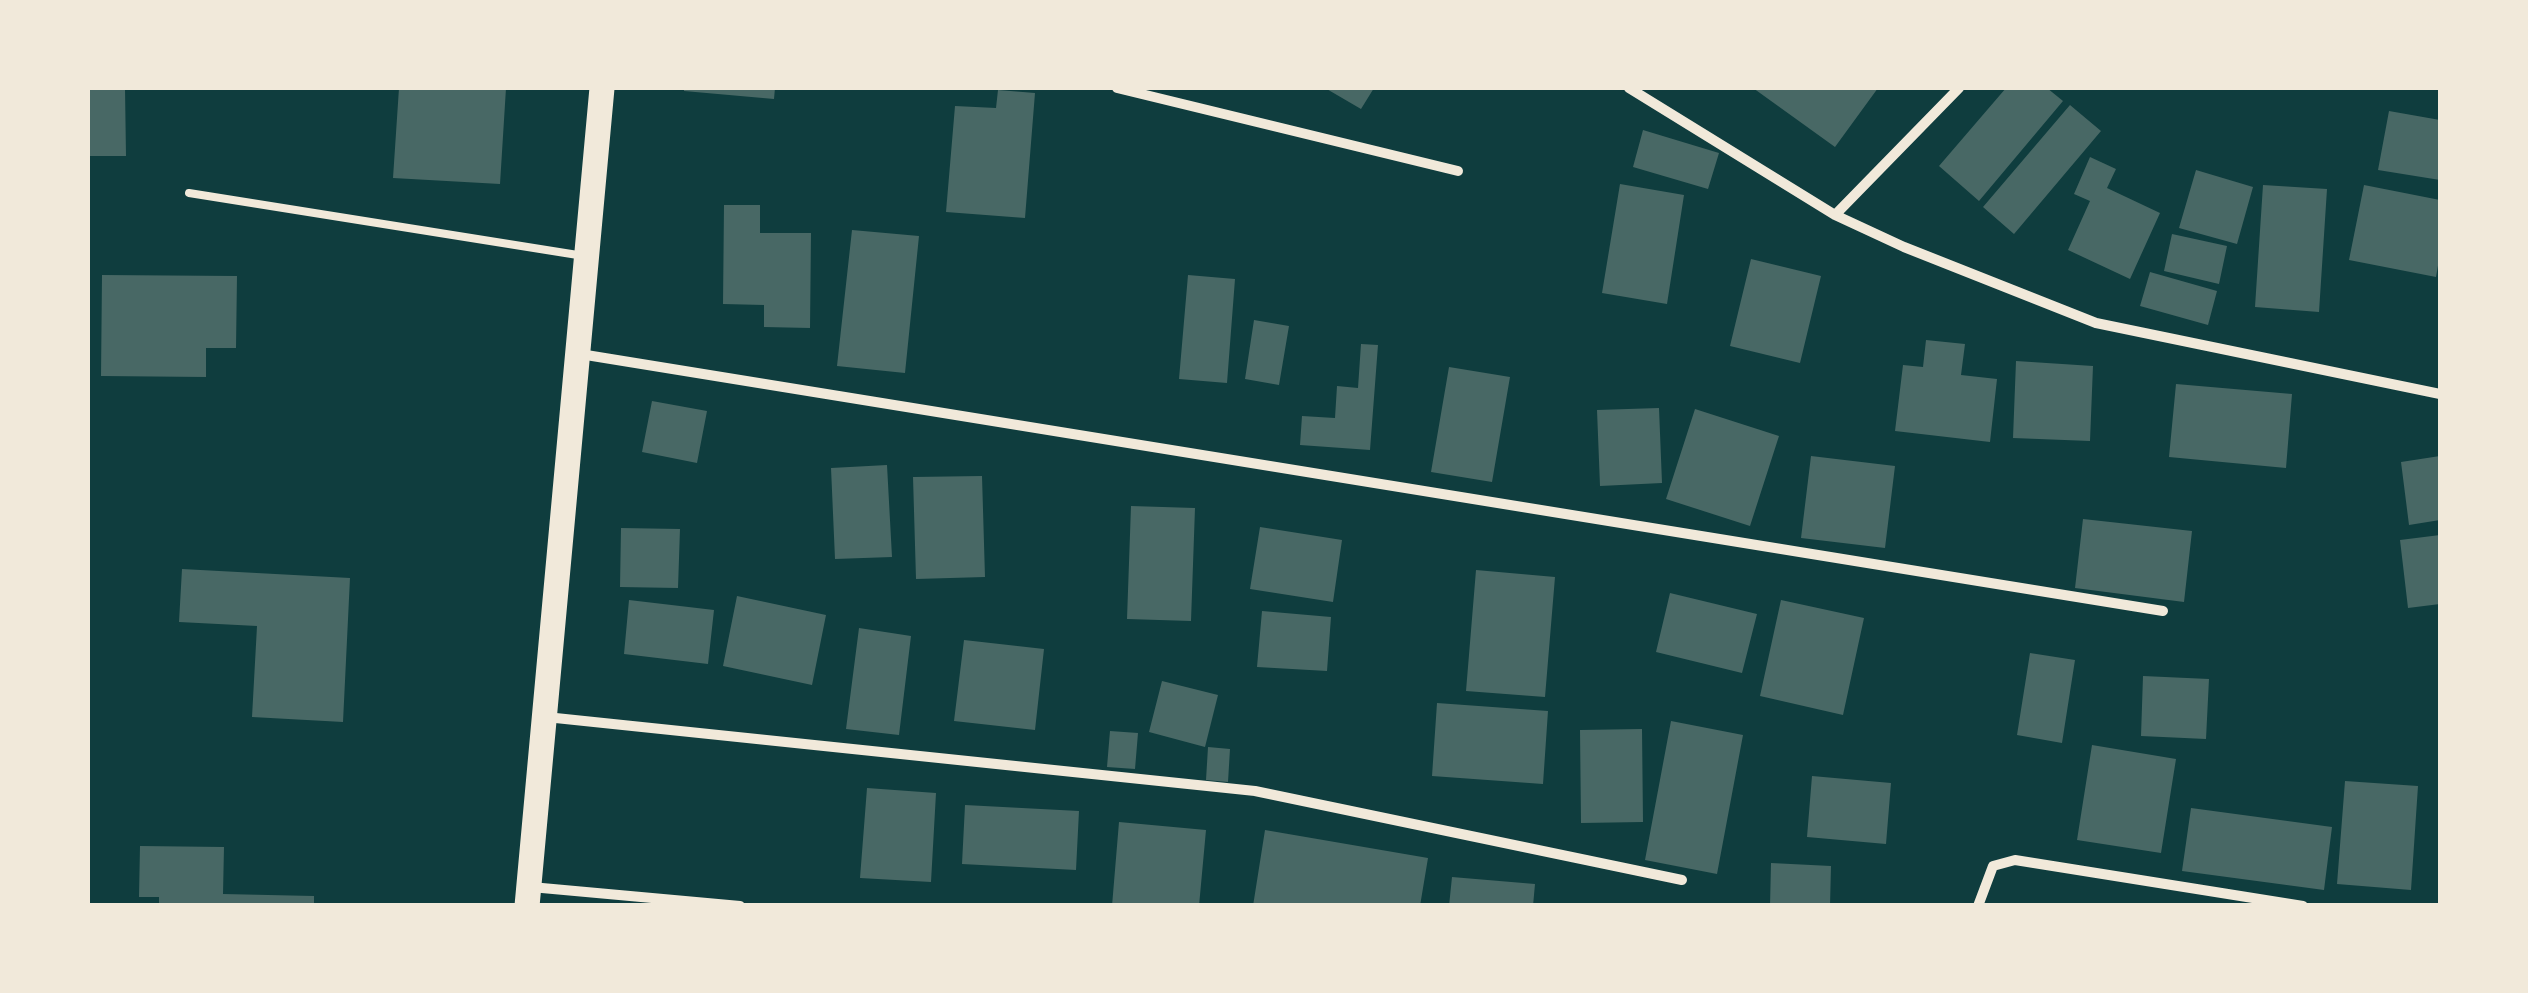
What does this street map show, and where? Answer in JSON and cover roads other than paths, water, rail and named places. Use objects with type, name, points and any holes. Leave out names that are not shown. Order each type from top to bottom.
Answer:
[{"type":"main road","points":[[528,896],[602,88]]},
{"type":"street","points":[[1117,88],[1458,171]]},
{"type":"street","points":[[1630,88],[1835,215],[1904,247],[2096,323],[2440,394]]},
{"type":"street","points":[[1835,215],[1959,88]]},
{"type":"street","points":[[576,354],[2163,611]]},
{"type":"street","points":[[544,717],[1254,791],[1682,880]]},
{"type":"street","points":[[1978,906],[1993,866],[2014,860],[2303,906]]},
{"type":"street","points":[[528,896],[740,906]]},
{"type":"lane","points":[[189,194],[585,257]]}]
